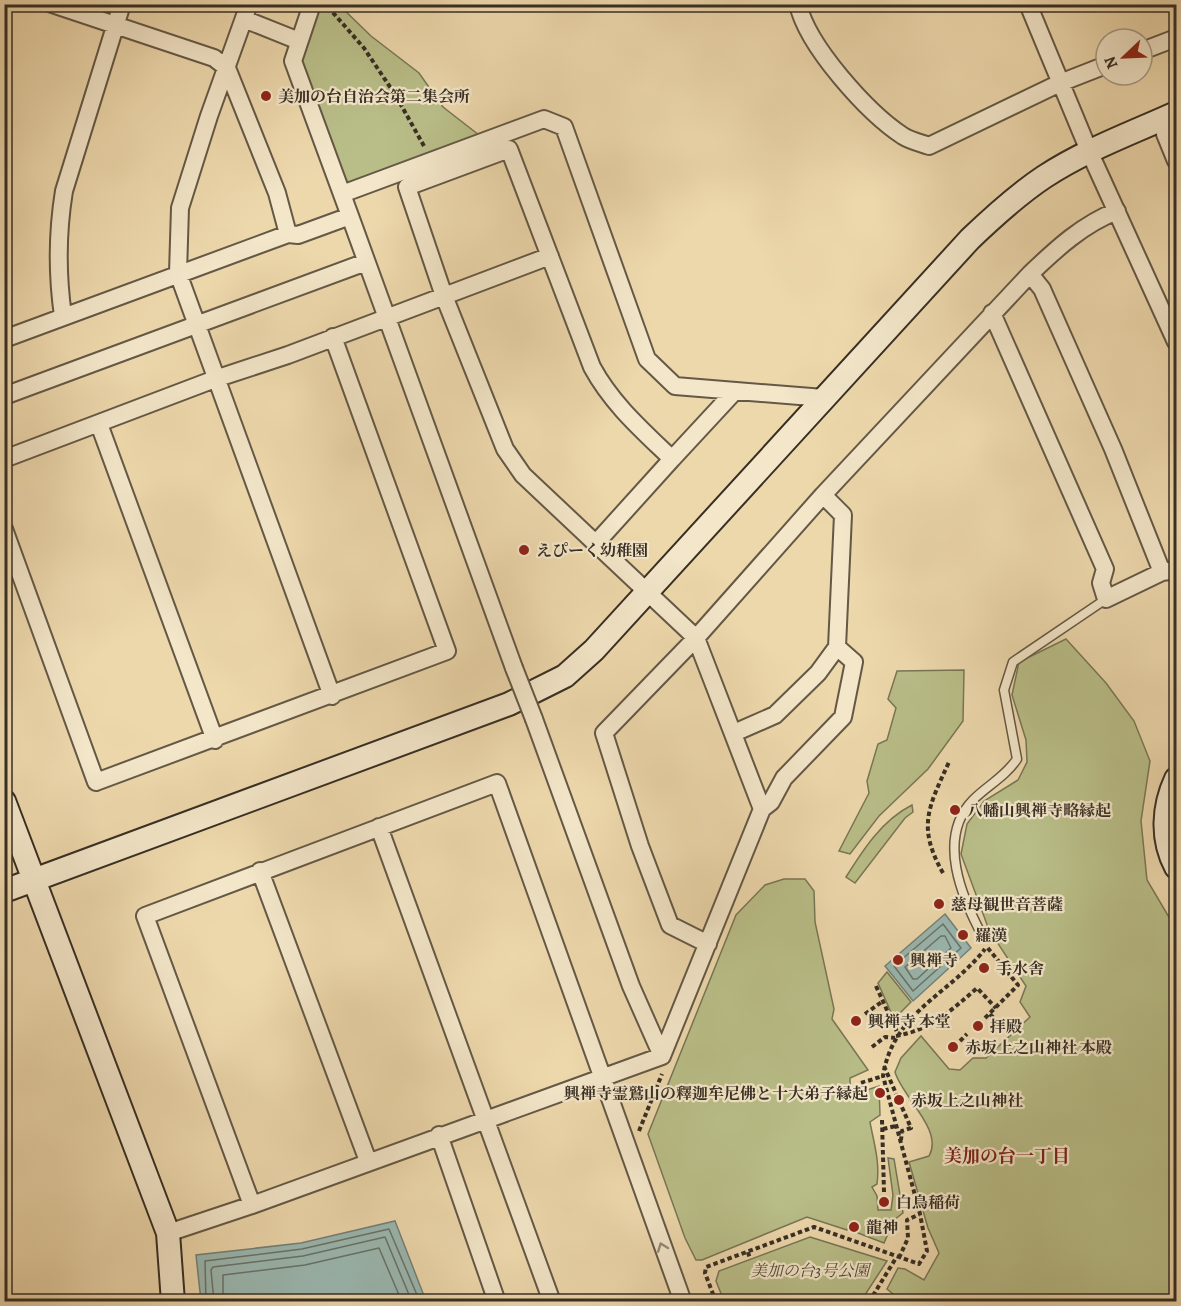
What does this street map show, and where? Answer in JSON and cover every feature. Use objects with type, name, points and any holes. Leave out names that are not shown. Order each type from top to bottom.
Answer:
[{"type":"street","points":[[52,4],[214,58],[227,68],[277,193],[288,234]]},
{"type":"street","points":[[63,316],[57,276],[59,220],[64,191],[122,4]]},
{"type":"street","points":[[312,4],[293,61],[631,987],[662,1056]]},
{"type":"street","points":[[798,4],[801,19],[816,43],[860,100],[905,137],[929,146],[1060,83],[1094,70]]},
{"type":"street","points":[[1029,4],[1089,152],[1176,342]]},
{"type":"street","points":[[299,41],[246,12],[208,116],[180,208],[177,273],[332,696]]},
{"type":"street","points":[[1154,46],[1176,38]]},
{"type":"street","points":[[4,891],[475,717],[539,690],[565,676],[594,650],[645,591],[970,239],[1003,207],[1044,177],[1089,152],[1176,113]]},
{"type":"street","points":[[342,194],[544,119],[564,127],[647,359],[675,386],[824,398]]},
{"type":"street","points":[[1165,134],[1176,161]]},
{"type":"street","points":[[672,459],[621,410],[605,390],[592,367],[510,149],[407,187],[444,296],[505,449],[523,475],[597,542],[696,638],[734,732],[754,794],[762,809]]},
{"type":"street","points":[[708,944],[670,925],[640,846],[604,733],[696,638],[823,495],[1030,274],[1056,249],[1100,217],[1117,211]]},
{"type":"street","points":[[4,339],[177,273],[288,234],[298,235],[350,216]]},
{"type":"street","points":[[4,459],[550,256]]},
{"type":"street","points":[[4,396],[366,262]]},
{"type":"street","points":[[992,313],[1104,569],[1101,583],[1106,599],[1169,571],[1042,290],[1030,274]]},
{"type":"street","points":[[4,529],[96,782],[215,740],[447,651],[333,337]]},
{"type":"street","points":[[597,542],[735,391]]},
{"type":"street","points":[[99,424],[215,740]]},
{"type":"street","points":[[734,732],[775,715],[818,673],[837,647],[843,515],[823,495]]},
{"type":"street","points":[[168,1233],[252,1205],[439,1135],[601,1080],[662,1056],[762,809],[771,802],[783,778],[843,717],[854,662],[837,647]]},
{"type":"street","points":[[1176,779],[1165,814],[1166,830],[1176,867]]},
{"type":"street","points":[[252,1205],[145,916],[497,783],[601,1080],[683,1302]]},
{"type":"street","points":[[4,801],[168,1233],[173,1302]]},
{"type":"street","points":[[379,827],[552,1302]]},
{"type":"street","points":[[260,871],[368,1161]]},
{"type":"street","points":[[439,1135],[497,1302]]},
{"type":"lane","points":[[983,938],[961,887],[954,845],[959,820],[973,800],[1007,773],[1017,759],[1004,690],[1013,662],[1106,599]]},
{"type":"path","points":[[325,4],[364,48],[434,161]]},
{"type":"path","points":[[949,762],[935,792],[928,817],[927,835],[930,850],[944,875],[961,887]]},
{"type":"path","points":[[716,1302],[705,1273],[706,1268],[814,1227],[919,1264],[927,1251],[920,1214],[883,1076],[884,1066],[896,1036],[986,947],[1018,985],[986,1018]]},
{"type":"path","points":[[876,986],[896,1036]]},
{"type":"path","points":[[872,1047],[885,1036],[911,1033],[933,1023],[977,988],[996,1008]]},
{"type":"path","points":[[865,1014],[883,1001]]},
{"type":"path","points":[[990,1014],[1004,1029]]},
{"type":"path","points":[[960,1041],[968,1034]]},
{"type":"path","points":[[643,1142],[639,1131],[665,1066],[662,1056]]},
{"type":"path","points":[[884,1066],[911,1128],[902,1131],[901,1146]]},
{"type":"path","points":[[861,1083],[883,1076]]},
{"type":"path","points":[[882,1120],[884,1191]]},
{"type":"path","points":[[883,1129],[896,1126]]},
{"type":"path","points":[[868,1302],[898,1258],[908,1238],[907,1220],[920,1214]]},
{"type":"path","points":[[748,1252],[750,1259]]},
{"type":"green space","points":[[318,5],[339,5],[371,36],[419,73],[443,107],[479,135],[351,184],[343,179],[298,61]]},
{"type":"green space","points":[[1066,639],[1106,683],[1134,721],[1150,761],[1141,821],[1147,880],[1176,929],[1176,1301],[903,1302],[887,1289],[898,1268],[905,1269],[924,1280],[939,1253],[928,1228],[909,1162],[929,1156],[932,1146],[931,1135],[895,1072],[901,1058],[921,1036],[949,1069],[960,1070],[973,1058],[986,1058],[1030,1017],[1020,1002],[1026,986],[989,930],[961,854],[967,824],[984,801],[1018,780],[1027,762],[1026,740],[1012,695],[1019,662]]},
{"type":"green space","points":[[964,670],[963,721],[928,769],[879,816],[850,854],[839,851],[869,793],[867,781],[878,744],[887,740],[896,708],[888,699],[897,671]]},
{"type":"green space","points":[[912,805],[913,812],[905,818],[855,883],[846,877],[866,846],[882,827]]},
{"type":"green space","points":[[784,879],[805,879],[814,891],[815,922],[834,1009],[832,1019],[868,1070],[850,1078],[850,1087],[858,1093],[879,1086],[880,1115],[870,1122],[878,1168],[877,1184],[872,1187],[877,1196],[878,1210],[891,1210],[893,1195],[888,1158],[894,1159],[903,1213],[894,1220],[884,1243],[858,1233],[859,1226],[849,1223],[847,1230],[807,1217],[702,1260],[696,1260],[685,1238],[648,1134],[736,915],[765,885]]},
{"type":"green space","points":[[887,972],[911,1002],[894,1019],[878,983]]},
{"type":"green space","name":"美加の台3号公園","points":[[810,1237],[887,1261],[861,1301],[724,1301],[716,1281],[719,1271]]},
{"type":"water","points":[[945,914],[971,948],[913,1001],[885,966]]},
{"type":"water","points":[[395,1221],[426,1301],[201,1301],[196,1255],[301,1243]]},
{"type":"place","name":"美加の台自治会第二集会所","points":[[266,96]]},
{"type":"place","name":"えぴーく幼稚園","points":[[524,550]]},
{"type":"place","name":"八幡山興禅寺略縁起","points":[[955,810]]},
{"type":"place","name":"慈母観世音菩薩","points":[[939,904]]},
{"type":"place","name":"羅漢","points":[[963,935]]},
{"type":"place","name":"興禅寺","points":[[898,960]]},
{"type":"place","name":"手水舎","points":[[984,968]]},
{"type":"place","name":"興禅寺 本堂","points":[[856,1021]]},
{"type":"place","name":"拝殿","points":[[978,1026]]},
{"type":"place","name":"赤坂上之山神社 本殿","points":[[953,1047]]},
{"type":"place","name":"興禅寺霊鷲山の釋迦牟尼佛と十大弟子縁起","points":[[880,1093]]},
{"type":"place","name":"赤坂上之山神社","points":[[899,1100]]},
{"type":"place","name":"白鳥稲荷","points":[[884,1202]]},
{"type":"place","name":"龍神","points":[[854,1227]]},
{"type":"district","name":"美加の台一丁目","points":[[1007,1156]]}]
